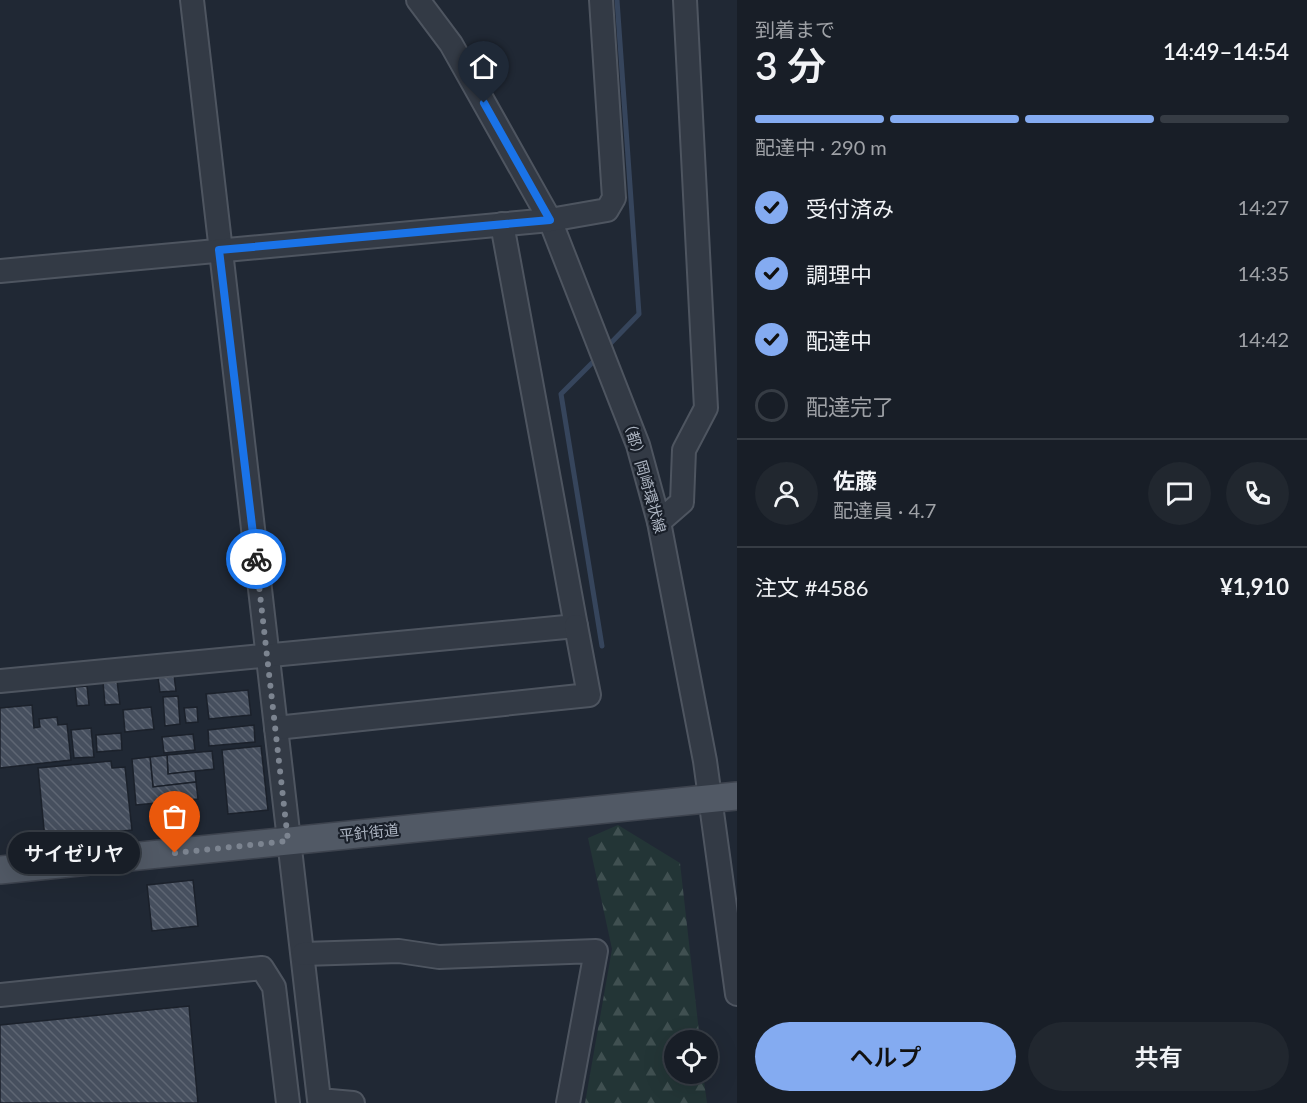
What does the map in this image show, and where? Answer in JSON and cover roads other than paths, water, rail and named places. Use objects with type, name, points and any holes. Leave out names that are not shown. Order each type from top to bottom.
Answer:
[{"type":"main road","name":"平針街道","points":[[0,870],[737,796]]},
{"type":"street","name":"（都）岡崎環状線","points":[[418,0],[451,44],[550,220],[638,444],[659,522],[710,799],[737,994]]},
{"type":"street","points":[[0,271],[550,220],[607,210],[612,206],[615,198],[601,0]]},
{"type":"street","points":[[659,522],[682,502],[684,450],[706,408],[685,0]]},
{"type":"street","points":[[194,1],[219,250],[319,1100],[354,1103]]},
{"type":"street","points":[[276,728],[589,695],[502,224]]},
{"type":"street","points":[[0,681],[576,626]]},
{"type":"street","points":[[0,883],[40,866]]},
{"type":"street","points":[[303,954],[399,951],[439,957],[596,951],[568,1103]]},
{"type":"street","points":[[0,995],[262,968],[274,987],[288,1103]]},
{"type":"waterway","points":[[606,348],[639,314],[617,0]]},
{"type":"waterway","points":[[598,357],[561,394],[602,646]]},
{"type":"place","name":"サイゼリヤ","points":[[175,853]]}]
